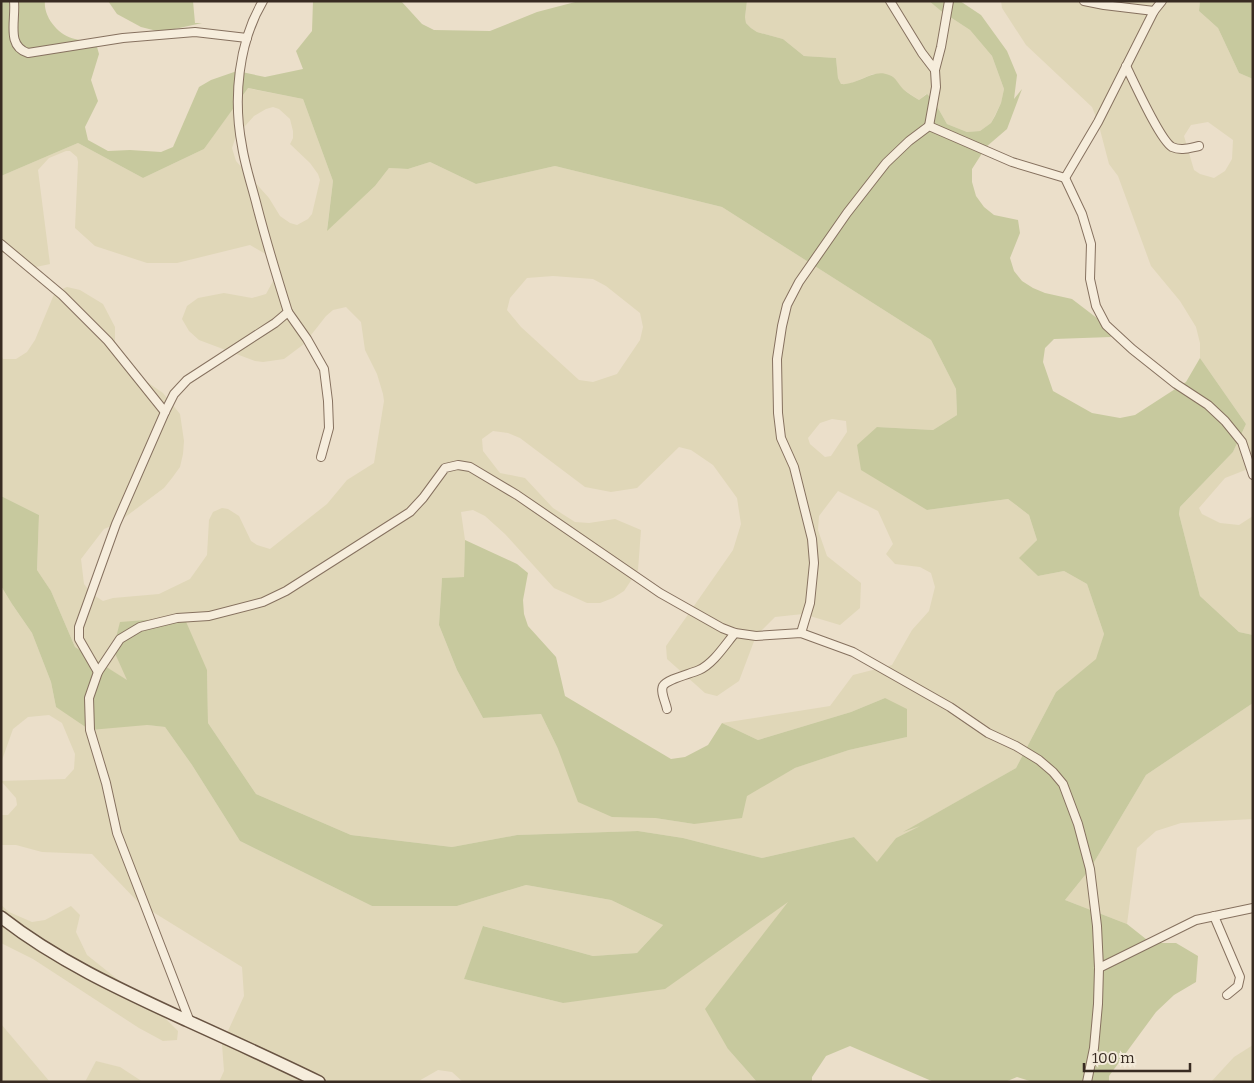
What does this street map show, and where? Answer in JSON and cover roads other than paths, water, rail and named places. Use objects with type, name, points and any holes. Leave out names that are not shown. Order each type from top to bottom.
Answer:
[{"type":"street","points":[[14,1],[14,43],[20,51],[28,53],[123,38],[195,32],[247,38]]},
{"type":"street","points":[[263,1],[247,38],[238,84],[242,146],[261,221],[288,312],[307,339],[324,369],[329,428],[321,457]]},
{"type":"street","points":[[890,1],[934,70]]},
{"type":"street","points":[[801,633],[810,603],[814,563],[810,530],[794,467],[781,438],[778,413],[777,359],[785,312],[799,282],[880,170],[909,141],[929,126],[936,87],[934,70],[941,47],[949,1]]},
{"type":"street","points":[[1084,1],[1154,11]]},
{"type":"street","points":[[1065,178],[1098,122],[1154,11],[1162,1]]},
{"type":"street","points":[[1126,66],[1161,134],[1170,146],[1180,150],[1198,146]]},
{"type":"street","points":[[929,126],[1012,162],[1065,178],[1082,214],[1090,244],[1090,278],[1096,306],[1106,325],[1132,349],[1176,384],[1208,405],[1225,421],[1242,442],[1253,475]]},
{"type":"street","points":[[1,244],[62,295],[108,341],[165,412]]},
{"type":"street","points":[[98,672],[79,639],[79,627],[116,524],[174,394],[187,380],[275,323],[288,312]]},
{"type":"street","points":[[190,1022],[117,833],[106,783],[90,730],[89,698],[98,672],[120,639],[140,627],[177,618],[208,616],[240,609],[286,592],[410,512],[445,468],[458,465],[470,467],[509,491],[660,593],[708,620],[735,633],[756,636],[801,633],[853,652],[950,707],[988,732],[1016,746],[1039,760],[1053,772],[1063,784],[1078,824],[1090,869],[1097,926],[1099,968],[1094,1048],[1087,1082]]},
{"type":"street","points":[[667,709],[662,689],[664,684],[668,680],[686,676],[702,669],[735,633]]},
{"type":"street","points":[[1099,968],[1196,920],[1253,908]]},
{"type":"street","points":[[1214,916],[1240,977],[1238,986],[1227,995]]},
{"type":"street","points":[[1,917],[15,928],[73,964],[121,991],[320,1082]]}]
